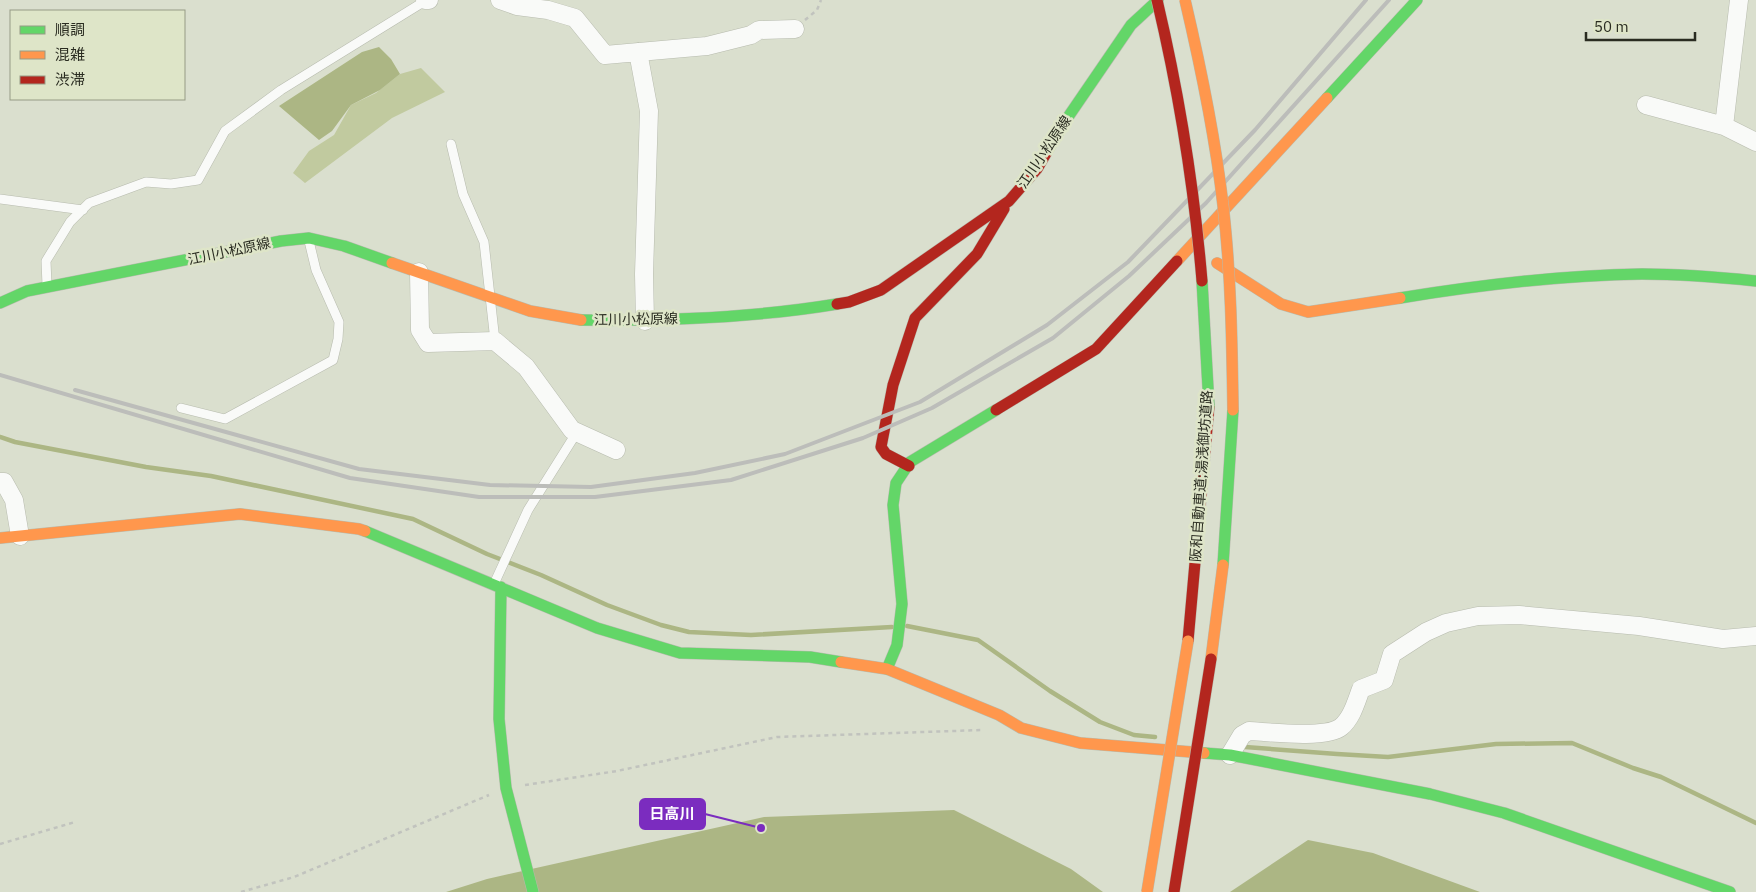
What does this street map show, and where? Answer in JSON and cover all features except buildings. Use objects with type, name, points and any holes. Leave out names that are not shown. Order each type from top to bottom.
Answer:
[{"type":"main road","name":"江川小松原線","points":[[0,303],[27,291],[281,240],[309,238],[344,246],[530,311],[578,320],[645,321],[795,311],[849,302],[881,290],[1009,201],[1037,168],[1066,120],[1131,25],[1157,0]]},
{"type":"main road","name":"阪和自動車道;湯浅御坊道路","points":[[1147,892],[1188,641],[1209,406],[1202,282],[1190,168],[1167,40],[1157,0]]},
{"type":"main road","name":"阪和自動車道;湯浅御坊道路","points":[[1174,892],[1205,702],[1223,565],[1233,410],[1226,235],[1216,153],[1196,44],[1185,0]]},
{"type":"main road","points":[[887,669],[897,645],[902,604],[893,505],[896,483],[910,462],[1096,349],[1417,0]]},
{"type":"main road","points":[[908,466],[886,454],[881,447],[893,385],[915,318],[977,254],[1009,201]]},
{"type":"main road","points":[[1190,246],[1281,304],[1308,312],[1527,281],[1583,276],[1653,274],[1756,281]]},
{"type":"main road","points":[[0,538],[240,514],[359,530],[598,628],[680,653],[810,657],[887,669],[999,715],[1021,728],[1080,743],[1230,755],[1430,794],[1504,813],[1730,892]]},
{"type":"main road","points":[[498,586],[499,719],[506,788],[534,892]]},
{"type":"street","points":[[500,0],[517,6],[553,5],[575,18],[605,55],[707,46],[751,35],[759,30],[795,29]]},
{"type":"street","points":[[1724,126],[1739,0]]},
{"type":"street","points":[[638,52],[649,111],[644,274],[645,321]]},
{"type":"street","points":[[1646,106],[1724,126],[1756,142]]},
{"type":"street","points":[[419,272],[420,330],[428,343],[495,342],[526,367],[572,430],[616,450]]},
{"type":"street","points":[[0,482],[4,482],[14,500],[20,536]]},
{"type":"street","points":[[1230,755],[1242,735],[1248,731],[1318,734],[1340,728],[1350,716],[1361,690],[1384,680],[1392,654],[1426,632],[1446,623],[1478,616],[1519,615],[1639,626],[1723,639],[1756,636]]},
{"type":"lane","points":[[47,288],[46,261],[70,222],[89,203],[146,182],[171,184],[198,180],[225,131],[281,90],[425,0]]},
{"type":"lane","points":[[451,144],[463,194],[484,242],[495,342]]},
{"type":"lane","points":[[0,199],[83,210]]},
{"type":"lane","points":[[181,408],[225,419],[333,360],[338,339],[339,322],[316,270],[309,238]]},
{"type":"lane","points":[[498,586],[528,510],[577,432]]},
{"type":"path","points":[[795,29],[817,10],[821,0]]},
{"type":"path","points":[[241,892],[294,877],[506,788],[616,771],[778,737],[983,730]]},
{"type":"path","points":[[0,844],[75,822]]},
{"type":"shaded area","points":[[379,47],[391,59],[400,74],[380,90],[351,105],[332,131],[319,140],[279,106],[362,52]]},
{"type":"shaded area","points":[[421,68],[445,92],[392,118],[305,183],[293,173],[309,151],[334,135],[351,105],[376,93],[400,74]]},
{"type":"shaded area","points":[[954,810],[1071,869],[1103,892],[446,892],[487,879],[764,817]]},
{"type":"shaded area","points":[[1308,840],[1373,853],[1480,892],[1230,892]]},
{"type":"waterway","points":[[0,437],[15,442],[146,467],[211,476],[413,519],[487,554],[541,575],[607,605],[661,625],[689,632],[751,635],[892,627]]},
{"type":"waterway","points":[[907,626],[978,640],[1050,691],[1100,722],[1134,735],[1155,737]]},
{"type":"waterway","points":[[1245,747],[1388,757],[1496,744],[1572,743],[1633,768],[1661,777],[1756,823]]},
{"type":"railway","points":[[75,390],[359,469],[490,485],[591,487],[695,473],[785,454],[920,402],[1047,325],[1128,262],[1255,130],[1366,0]]},
{"type":"railway","points":[[0,375],[350,478],[479,497],[595,497],[731,480],[863,438],[932,408],[1053,338],[1129,276],[1206,203],[1389,0]]},
{"type":"traffic: fast","points":[[1048,150],[1066,120],[1131,25],[1158,0]]},
{"type":"traffic: fast","points":[[1327,98],[1417,0]]},
{"type":"traffic: fast","points":[[0,303],[27,291],[281,241],[309,238],[344,246],[392,263]]},
{"type":"traffic: fast","points":[[1400,298],[1460,289],[1581,276],[1642,274],[1756,281]]},
{"type":"traffic: fast","points":[[1202,281],[1209,406]]},
{"type":"traffic: fast","points":[[581,320],[710,318],[774,313],[837,304]]},
{"type":"traffic: fast","points":[[887,669],[897,645],[902,604],[893,505],[896,483],[910,462],[996,410]]},
{"type":"traffic: fast","points":[[1223,565],[1233,410]]},
{"type":"traffic: fast","points":[[365,531],[597,628],[680,653],[810,657],[841,662]]},
{"type":"traffic: fast","points":[[501,587],[499,719],[506,788],[533,892]]},
{"type":"traffic: fast","points":[[1204,753],[1230,755],[1430,794],[1504,813],[1730,892]]},
{"type":"traffic: slow","points":[[1185,0],[1207,102],[1223,205],[1232,333],[1233,410]]},
{"type":"traffic: slow","points":[[1177,261],[1327,98]]},
{"type":"traffic: slow","points":[[392,263],[530,311],[581,320]]},
{"type":"traffic: slow","points":[[1217,263],[1281,304],[1308,312],[1400,298]]},
{"type":"traffic: slow","points":[[0,538],[240,514],[365,531]]},
{"type":"traffic: slow","points":[[1211,659],[1223,565]]},
{"type":"traffic: slow","points":[[1147,892],[1188,641]]},
{"type":"traffic: slow","points":[[841,662],[887,669],[999,715],[1021,728],[1080,743],[1204,753]]},
{"type":"traffic: jam","points":[[1157,0],[1185,140],[1195,210],[1202,281]]},
{"type":"traffic: jam","points":[[837,304],[849,302],[881,290],[1009,201],[1037,169],[1048,150]]},
{"type":"traffic: jam","points":[[909,466],[886,454],[881,447],[893,385],[915,318],[977,254],[1004,209]]},
{"type":"traffic: jam","points":[[996,410],[1096,349],[1177,261]]},
{"type":"traffic: jam","points":[[1188,641],[1209,406]]},
{"type":"traffic: jam","points":[[1174,892],[1211,659]]},
{"type":"place","name":"日高川","points":[[761,828]]}]
